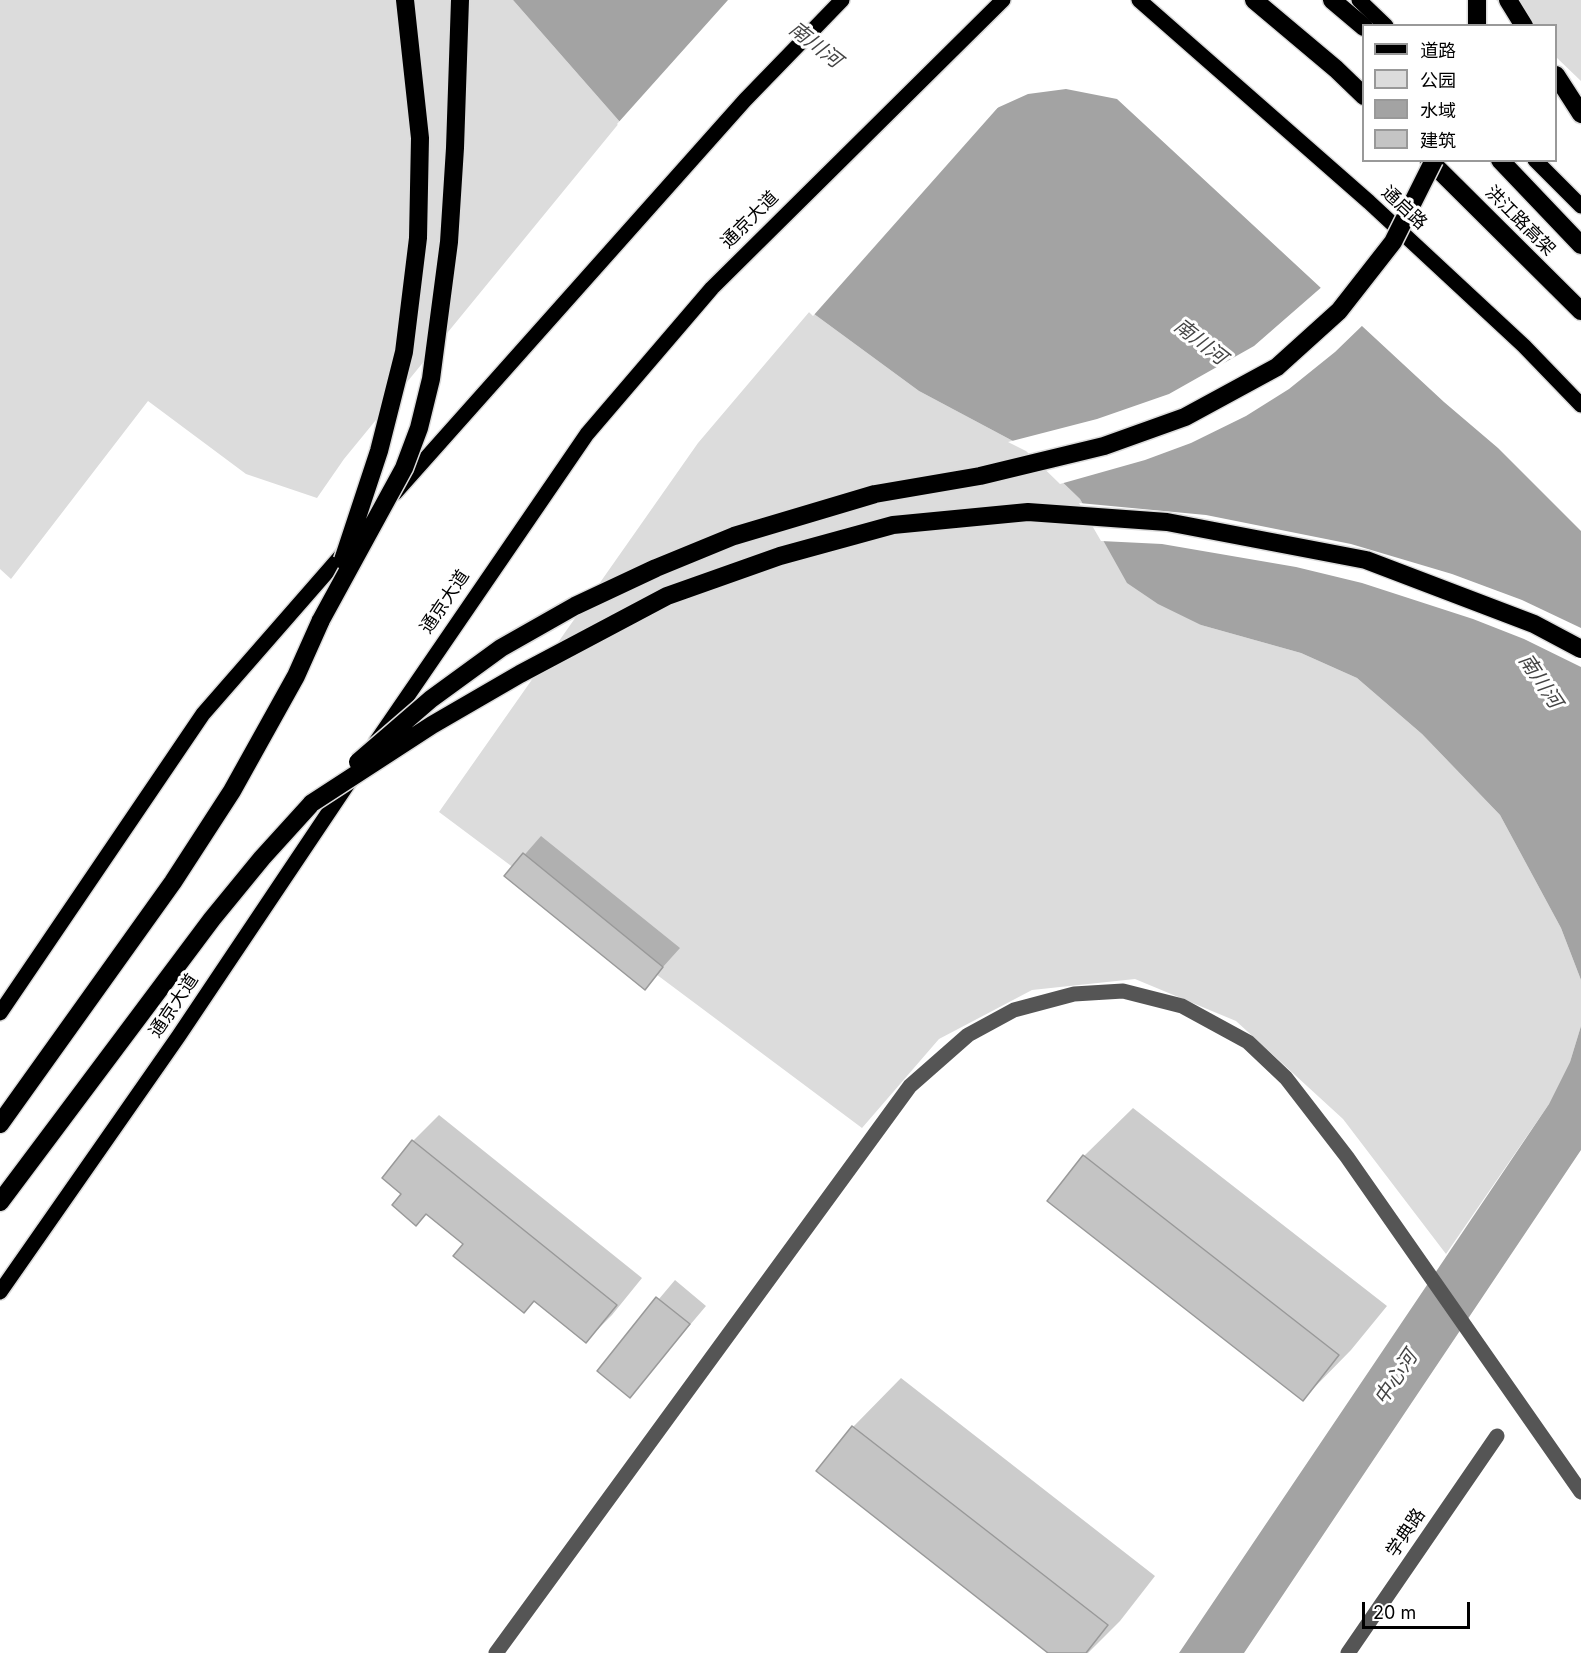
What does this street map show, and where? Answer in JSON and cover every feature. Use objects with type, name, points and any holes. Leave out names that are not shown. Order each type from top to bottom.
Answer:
[{"type":"highway","points":[[0,1124],[166,892],[232,791],[296,676],[321,620],[359,517],[404,352],[418,238],[420,138],[405,0]]},
{"type":"highway","points":[[321,620],[404,468],[419,428],[431,379],[449,231],[455,148],[459,0]]},
{"type":"highway","points":[[1254,0],[1336,69],[1362,94]]},
{"type":"highway","points":[[1332,0],[1362,25]]},
{"type":"highway","points":[[1477,0],[1478,24]]},
{"type":"highway","points":[[1508,0],[1523,24]]},
{"type":"highway","points":[[1557,77],[1581,114]]},
{"type":"highway","name":"洪江路高架","points":[[1431,162],[1581,311]]},
{"type":"highway","points":[[312,803],[431,699],[501,648],[575,606],[656,568],[734,536],[875,494],[980,476],[1104,446],[1185,417],[1277,367],[1339,311],[1393,242],[1433,162]]},
{"type":"highway","name":"洪江路高架","points":[[1502,162],[1581,245]]},
{"type":"highway","points":[[312,803],[441,720],[520,674],[667,596],[780,556],[893,525],[1028,512],[1167,522],[1366,560],[1534,624],[1581,649]]},
{"type":"highway","name":"通京大道","points":[[0,1202],[212,919],[312,803]]},
{"type":"main road","points":[[0,1013],[203,714],[518,352],[745,100],[842,0]]},
{"type":"main road","name":"通京大道","points":[[0,1292],[178,1037],[475,594],[587,434],[712,288],[1003,0]]},
{"type":"main road","name":"通启路","points":[[1139,0],[1369,202],[1524,346],[1581,405]]},
{"type":"main road","points":[[1359,0],[1384,24]]},
{"type":"main road","points":[[1537,162],[1581,206]]},
{"type":"street","points":[[496,1653],[910,1086],[968,1035],[1014,1010],[1074,994],[1123,991],[1182,1006],[1248,1042],[1286,1078],[1347,1157],[1581,1492]]},
{"type":"street","name":"学典路","points":[[1348,1653],[1497,1436]]},
{"type":"green space","points":[[0,0],[513,0],[620,122],[344,459],[317,498],[246,474],[148,401],[11,579],[0,569]]},
{"type":"green space","points":[[1496,0],[1581,0],[1581,81],[1557,58],[1557,24],[1522,24]]},
{"type":"green space","points":[[810,311],[919,391],[1028,449],[1080,499],[1099,531],[1201,625],[1301,653],[1357,678],[1422,734],[1500,815],[1561,928],[1581,980],[1581,1026],[1570,1062],[1549,1104],[1446,1254],[1343,1119],[1236,1021],[1135,979],[1032,990],[939,1039],[862,1128],[439,812],[698,443]]},
{"type":"water","name":"南川河","points":[[513,0],[842,0],[980,122],[997,108],[1028,94],[1066,89],[1117,99],[1444,402],[1498,448],[1581,531],[1581,980],[1561,928],[1500,815],[1422,734],[1357,678],[1301,653],[1201,625],[1158,604],[1127,583],[1080,499],[1028,449],[919,391],[810,311],[620,122]]},
{"type":"water","name":"中心河","points":[[1581,1026],[1581,1150],[1244,1653],[1179,1653],[1549,1104],[1570,1062]]},
{"type":"pier","points":[[728,0],[847,0],[981,118],[1001,104],[813,316],[617,124]]},
{"type":"pier","points":[[1324,285],[1365,323],[1335,352],[1289,389],[1246,416],[1191,443],[1145,460],[1060,484],[1026,451],[1008,442],[1097,419],[1169,394],[1254,346]]},
{"type":"pier","points":[[1079,503],[1206,515],[1351,544],[1452,574],[1522,600],[1581,628],[1581,667],[1524,639],[1473,619],[1362,583],[1296,567],[1162,544],[1101,541]]},
{"type":"building","points":[[523,853],[663,967],[645,990],[504,876]]},
{"type":"building","points":[[412,1140],[617,1305],[586,1343],[534,1301],[524,1313],[453,1256],[463,1244],[426,1214],[416,1226],[392,1205],[401,1194],[382,1178]]},
{"type":"building","points":[[1083,1155],[1339,1355],[1303,1401],[1047,1201]]},
{"type":"building","points":[[656,1297],[690,1324],[630,1398],[597,1371]]},
{"type":"building","points":[[852,1426],[1108,1625],[1086,1653],[1048,1653],[816,1471]]}]
